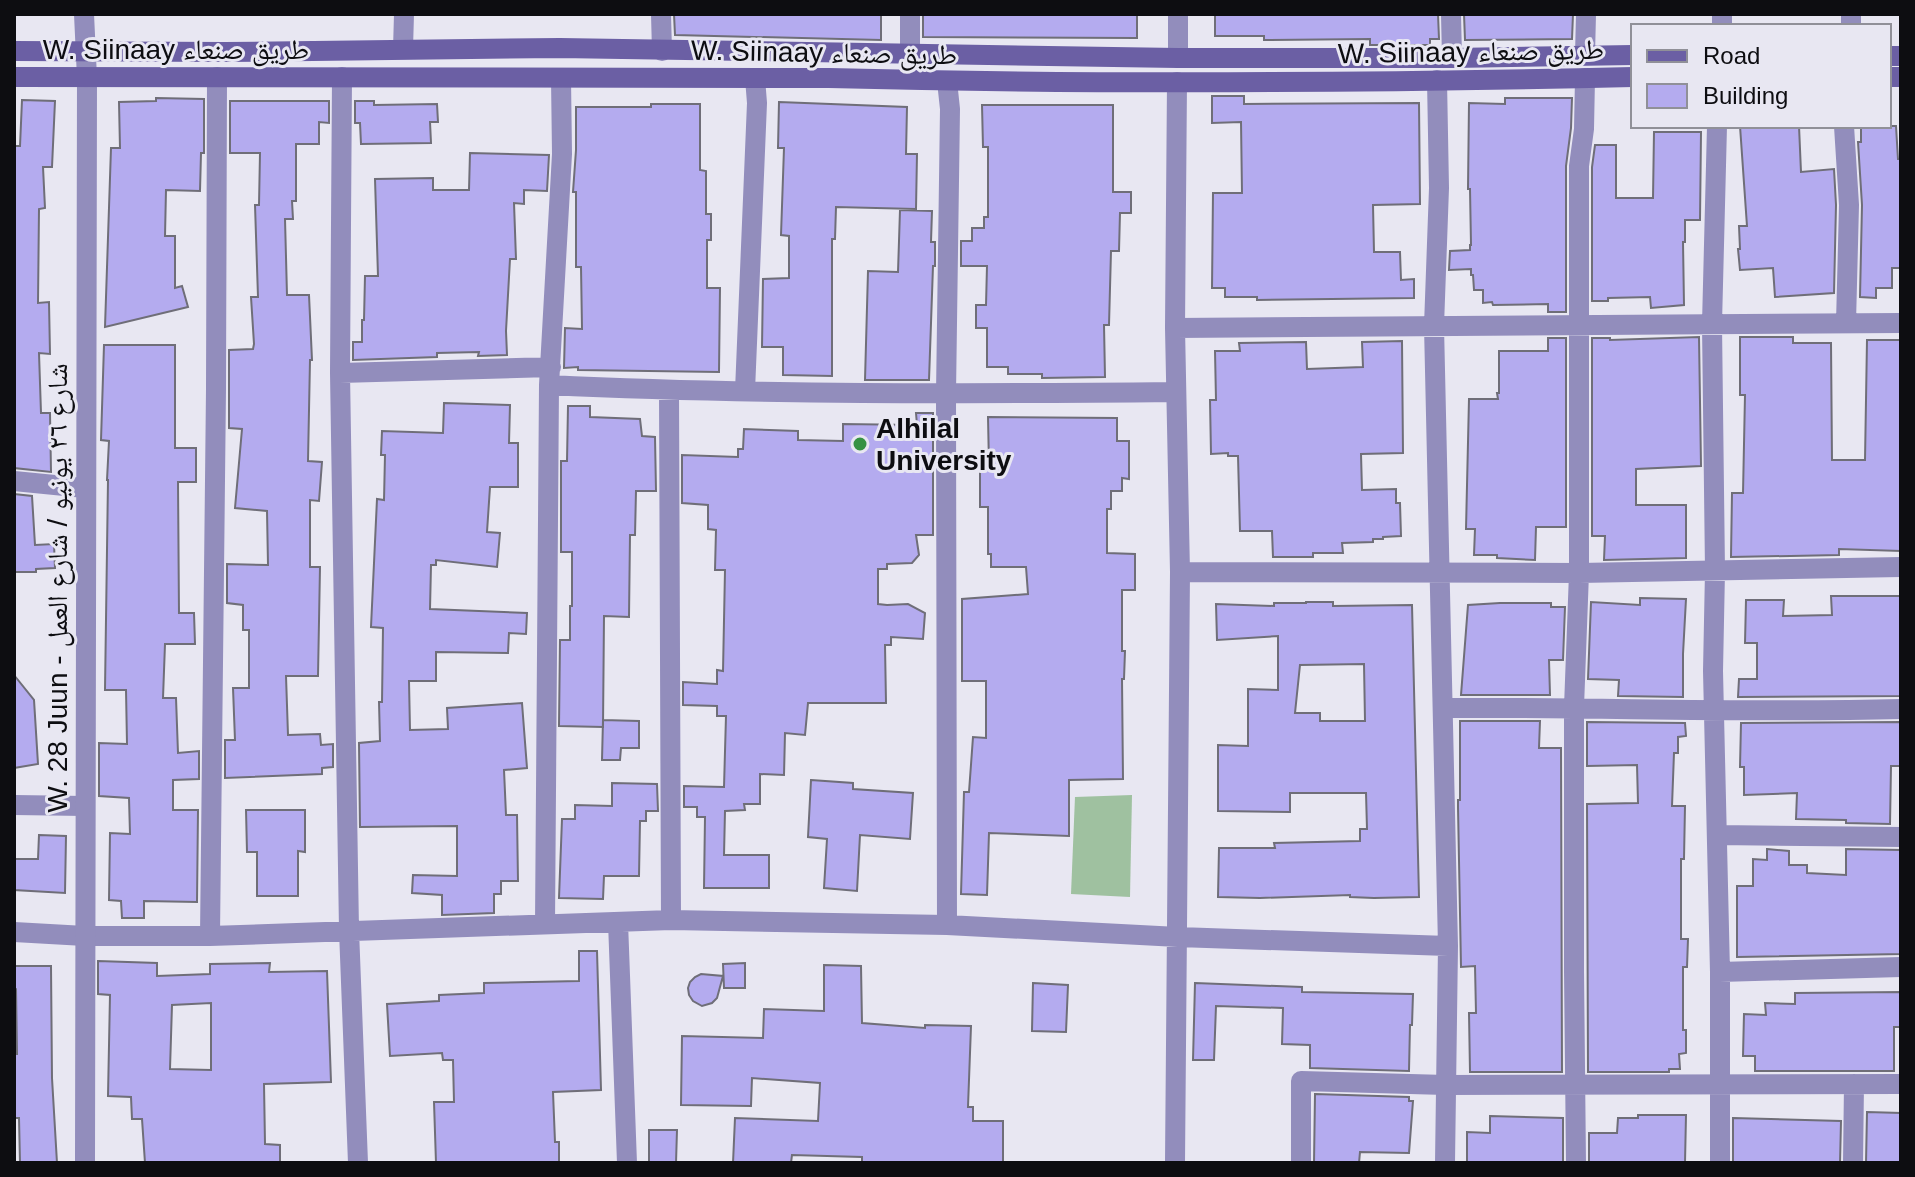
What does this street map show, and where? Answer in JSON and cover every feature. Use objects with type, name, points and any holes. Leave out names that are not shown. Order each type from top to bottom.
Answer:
[{"type":"main road","points":[[14,51],[560,48],[1178,58],[1631,55]]},
{"type":"main road","name":"W. Siinaay طريق صنعاء","points":[[14,77],[1177,82],[1631,77]]},
{"type":"street","name":"W. 28 Juun - شارع ٢٦ يونيو / شارع العمل","points":[[84,14],[87,78],[85,1163]]},
{"type":"street","points":[[403,49],[404,14]]},
{"type":"street","points":[[661,14],[662,51]]},
{"type":"street","points":[[910,14],[910,52]]},
{"type":"street","points":[[1178,14],[1178,58]]},
{"type":"street","points":[[1451,14],[1452,58]]},
{"type":"street","points":[[1585,55],[1586,14]]},
{"type":"street","points":[[210,936],[217,77]]},
{"type":"street","points":[[342,77],[340,373],[349,930],[358,1163]]},
{"type":"street","points":[[545,925],[550,376],[562,154],[561,78]]},
{"type":"street","points":[[745,391],[757,103],[755,78]]},
{"type":"street","points":[[1576,1163],[1574,707],[1581,440],[1579,166],[1584,129],[1585,78]]},
{"type":"street","points":[[1437,80],[1439,188],[1434,326],[1448,946],[1445,1163]]},
{"type":"street","points":[[947,81],[950,109],[946,394],[947,925]]},
{"type":"street","points":[[1175,1163],[1180,572],[1175,328],[1177,82]]},
{"type":"street","points":[[1717,128],[1712,324],[1713,710],[1720,972],[1720,1163]]},
{"type":"street","points":[[1844,128],[1849,205],[1846,323]]},
{"type":"street","points":[[1175,328],[1901,323]]},
{"type":"street","points":[[340,373],[550,376],[669,391],[946,394],[1176,392]]},
{"type":"street","points":[[669,391],[671,920]]},
{"type":"street","points":[[14,481],[85,488]]},
{"type":"street","points":[[1180,572],[1579,573],[1901,567]]},
{"type":"street","points":[[1443,708],[1901,709]]},
{"type":"street","points":[[14,805],[85,806]]},
{"type":"street","points":[[1717,835],[1901,837]]},
{"type":"street","points":[[14,932],[85,936],[210,936],[671,920],[947,925],[1448,946]]},
{"type":"street","points":[[618,922],[627,1163]]},
{"type":"street","points":[[1720,972],[1901,967]]},
{"type":"street","points":[[1301,1163],[1301,1081],[1446,1085],[1901,1084]]},
{"type":"street","points":[[1853,1163],[1854,1084]]},
{"type":"green space","points":[[1132,795],[1130,897],[1071,894],[1075,797]]},
{"type":"building","points":[[674,14],[881,14],[881,40],[675,35]]},
{"type":"building","points":[[923,14],[1137,14],[1137,38],[923,37]]},
{"type":"building","points":[[1215,14],[1438,14],[1439,39],[1430,39],[1430,45],[1370,45],[1370,39],[1264,40],[1264,36],[1215,36]]},
{"type":"building","points":[[1464,14],[1573,14],[1572,39],[1465,40]]},
{"type":"building","points":[[1212,96],[1244,96],[1244,104],[1419,103],[1420,204],[1373,205],[1374,252],[1400,252],[1401,280],[1414,279],[1414,298],[1257,300],[1257,297],[1225,297],[1225,288],[1212,288],[1213,193],[1242,193],[1241,122],[1212,123]]},
{"type":"building","points":[[156,98],[204,99],[200,191],[166,190],[165,236],[175,236],[175,288],[182,286],[188,307],[105,327],[111,148],[120,148],[119,102],[156,101]]},
{"type":"building","points":[[1505,98],[1572,98],[1566,166],[1566,312],[1548,312],[1548,304],[1483,303],[1483,290],[1474,290],[1471,269],[1449,270],[1450,251],[1470,250],[1471,245],[1469,103],[1505,104]]},
{"type":"building","points":[[22,100],[55,101],[52,167],[43,167],[45,208],[39,209],[38,303],[49,302],[50,354],[39,353],[41,413],[50,413],[51,472],[14,468],[14,146],[20,146]]},
{"type":"building","points":[[230,101],[329,101],[329,123],[319,122],[319,144],[296,144],[296,201],[292,201],[293,219],[285,219],[287,295],[309,295],[312,360],[308,461],[322,462],[319,501],[310,500],[310,567],[320,567],[318,676],[286,676],[288,735],[320,734],[321,745],[333,744],[333,767],[322,768],[322,774],[225,778],[225,740],[235,740],[233,688],[249,688],[249,630],[243,630],[243,605],[227,603],[227,564],[268,565],[267,511],[235,508],[242,429],[229,428],[229,350],[253,349],[254,344],[251,297],[258,297],[255,205],[259,205],[260,153],[230,153]]},
{"type":"building","points":[[355,101],[374,101],[374,105],[437,104],[438,122],[430,122],[431,143],[361,144],[360,123],[355,123]]},
{"type":"building","points":[[779,102],[907,107],[906,154],[917,154],[916,209],[836,207],[835,239],[832,239],[832,376],[783,375],[783,347],[762,347],[763,279],[789,278],[789,236],[781,235],[784,148],[778,148]]},
{"type":"building","points":[[651,104],[700,104],[700,170],[706,171],[706,214],[711,214],[711,240],[707,240],[707,288],[720,288],[719,372],[564,368],[565,328],[582,329],[581,267],[576,267],[576,192],[573,192],[576,107],[651,107]]},
{"type":"building","points":[[982,105],[1113,105],[1113,192],[1131,192],[1131,213],[1120,213],[1119,251],[1111,251],[1109,325],[1104,325],[1105,377],[1042,378],[1042,374],[1008,374],[1008,367],[987,367],[987,328],[976,328],[976,305],[986,305],[987,266],[961,266],[961,241],[972,241],[972,228],[984,228],[984,217],[988,217],[988,147],[983,147]]},
{"type":"building","points":[[1896,126],[1898,159],[1901,159],[1901,268],[1892,268],[1892,288],[1876,288],[1876,298],[1860,297],[1862,205],[1858,142],[1861,142],[1861,128]]},
{"type":"building","points":[[1740,128],[1799,128],[1801,172],[1834,169],[1834,293],[1775,297],[1773,268],[1740,270],[1739,226],[1747,226]]},
{"type":"building","points":[[1654,132],[1701,132],[1700,220],[1685,220],[1684,305],[1651,308],[1650,297],[1592,301],[1592,167],[1595,145],[1616,145],[1616,198],[1653,198]]},
{"type":"building","points":[[470,153],[549,155],[547,191],[524,190],[524,204],[514,203],[516,259],[510,259],[507,355],[437,353],[437,357],[353,360],[353,342],[362,342],[365,276],[378,276],[375,179],[433,178],[433,190],[469,190]]},
{"type":"building","points":[[900,210],[932,211],[931,242],[935,242],[935,266],[929,380],[865,380],[868,271],[898,272]]},
{"type":"building","points":[[1699,337],[1701,466],[1636,469],[1636,505],[1686,505],[1686,558],[1604,560],[1605,536],[1592,536],[1592,338]]},
{"type":"building","points":[[1740,337],[1793,337],[1793,343],[1831,343],[1832,460],[1865,460],[1867,340],[1901,340],[1901,551],[1839,549],[1839,555],[1731,557],[1732,493],[1743,493],[1745,395],[1740,395]]},
{"type":"building","points":[[1548,338],[1566,338],[1566,527],[1536,527],[1535,560],[1474,555],[1475,529],[1466,529],[1469,399],[1498,399],[1499,351],[1548,351]]},
{"type":"building","points":[[1402,341],[1403,453],[1361,454],[1362,490],[1396,489],[1396,503],[1400,503],[1401,536],[1373,539],[1373,542],[1342,543],[1343,553],[1273,557],[1272,531],[1240,531],[1238,456],[1211,454],[1210,400],[1216,400],[1215,351],[1240,351],[1239,343],[1306,342],[1307,369],[1363,367],[1362,342]]},
{"type":"building","points":[[104,345],[175,345],[175,448],[196,448],[196,482],[178,482],[179,613],[194,613],[195,644],[165,644],[163,698],[176,698],[178,753],[199,751],[199,779],[173,780],[173,810],[198,810],[197,902],[144,901],[144,918],[122,918],[121,901],[109,900],[110,833],[130,834],[129,798],[99,796],[99,743],[127,744],[126,690],[105,690],[109,441],[101,440]]},
{"type":"building","points":[[444,403],[510,405],[509,443],[518,443],[518,487],[490,487],[487,532],[500,533],[497,567],[436,560],[436,565],[431,565],[430,609],[527,613],[526,634],[509,633],[508,653],[436,652],[436,681],[409,681],[410,730],[448,729],[447,708],[522,703],[527,768],[504,770],[506,815],[517,815],[518,881],[501,881],[501,894],[494,894],[494,913],[442,915],[442,895],[412,893],[413,875],[457,876],[457,826],[360,827],[359,743],[380,741],[383,628],[371,627],[377,499],[384,500],[382,431],[443,433]]},
{"type":"building","points":[[568,406],[590,406],[590,417],[640,419],[642,436],[655,437],[656,491],[636,491],[635,535],[630,535],[629,617],[604,616],[603,727],[559,726],[560,640],[570,640],[572,606],[572,552],[561,552],[561,461],[567,461]]},
{"type":"building","points":[[916,413],[933,413],[933,535],[916,535],[919,555],[912,563],[887,564],[887,569],[878,569],[878,604],[908,604],[925,613],[923,639],[891,637],[891,645],[885,645],[886,703],[808,703],[805,735],[785,733],[784,775],[760,774],[760,804],[744,804],[745,810],[725,811],[724,855],[769,855],[769,888],[704,888],[705,817],[697,817],[697,807],[684,807],[684,786],[724,787],[726,716],[717,716],[717,706],[683,705],[683,682],[717,684],[717,670],[723,671],[725,570],[715,570],[716,530],[708,529],[708,505],[682,503],[682,455],[738,457],[738,449],[743,449],[744,429],[798,431],[798,440],[843,441],[843,424],[917,425]]},
{"type":"building","points":[[988,417],[1117,418],[1117,441],[1129,441],[1129,479],[1122,478],[1122,491],[1111,491],[1111,509],[1107,509],[1107,553],[1135,554],[1135,590],[1122,590],[1122,651],[1125,651],[1122,679],[1123,779],[1069,780],[1069,836],[989,833],[987,895],[961,894],[964,792],[969,792],[973,737],[986,738],[986,681],[962,681],[962,599],[1028,594],[1026,567],[991,567],[991,554],[988,554],[988,507],[980,507],[980,466],[989,466]]},
{"type":"building","points":[[14,494],[32,496],[35,545],[54,544],[55,568],[14,572]]},
{"type":"building","points":[[1831,596],[1901,596],[1901,696],[1738,697],[1739,679],[1757,679],[1757,643],[1745,643],[1746,600],[1784,600],[1783,616],[1832,615]]},
{"type":"building","points":[[1640,598],[1686,599],[1683,697],[1618,696],[1619,680],[1588,679],[1591,602],[1640,605]]},
{"type":"building","points":[[1333,602],[1333,606],[1412,605],[1419,897],[1218,897],[1219,848],[1275,848],[1274,843],[1360,841],[1360,829],[1367,829],[1366,793],[1290,793],[1290,812],[1218,811],[1218,745],[1248,746],[1248,689],[1278,690],[1278,636],[1217,640],[1216,604],[1274,606],[1274,603]],"holes":[[[1364,664],[1365,721],[1320,721],[1320,713],[1295,713],[1300,665]]]},
{"type":"building","points":[[1551,603],[1551,607],[1565,607],[1563,660],[1549,660],[1550,695],[1461,695],[1468,605]]},
{"type":"building","points":[[14,675],[34,700],[38,764],[14,768]]},
{"type":"building","points":[[603,720],[639,721],[639,748],[621,748],[620,760],[602,760]]},
{"type":"building","points":[[1460,721],[1540,721],[1539,748],[1561,748],[1562,1072],[1470,1072],[1469,1013],[1476,1013],[1475,966],[1461,967]]},
{"type":"building","points":[[1587,722],[1685,723],[1686,736],[1678,737],[1678,753],[1674,753],[1672,806],[1685,806],[1684,859],[1681,859],[1681,939],[1688,939],[1687,967],[1683,967],[1686,1053],[1679,1054],[1680,1069],[1669,1069],[1669,1072],[1588,1072],[1587,804],[1638,803],[1637,765],[1587,766]]},
{"type":"building","points":[[1901,722],[1901,766],[1891,766],[1890,824],[1796,819],[1797,793],[1744,795],[1744,767],[1740,767],[1741,723]]},
{"type":"building","points":[[811,780],[853,783],[853,789],[913,793],[910,839],[860,835],[857,891],[824,888],[827,839],[808,837]]},
{"type":"building","points":[[612,783],[657,784],[658,811],[646,811],[646,821],[640,821],[639,876],[604,876],[603,899],[559,898],[562,819],[575,819],[575,805],[612,806]]},
{"type":"building","points":[[246,810],[305,810],[305,852],[298,851],[298,896],[257,896],[257,852],[247,852]]},
{"type":"building","points":[[39,835],[66,836],[65,893],[14,890],[14,859],[38,859]]},
{"type":"building","points":[[1767,849],[1789,851],[1789,865],[1807,865],[1807,873],[1846,875],[1846,849],[1901,850],[1901,954],[1737,957],[1737,886],[1753,886],[1753,859],[1767,860]]},
{"type":"building","points":[[579,951],[597,951],[601,1090],[553,1092],[559,1163],[436,1163],[434,1102],[454,1102],[453,1060],[443,1060],[442,1053],[390,1056],[387,1004],[439,1001],[439,995],[484,993],[484,983],[579,981]]},
{"type":"building","points":[[98,961],[157,963],[157,976],[210,974],[210,964],[270,963],[269,972],[327,971],[331,1082],[264,1084],[265,1144],[280,1145],[280,1163],[145,1163],[142,1119],[132,1119],[131,1097],[108,1096],[110,995],[98,994]],"holes":[[[211,1003],[211,1070],[170,1069],[172,1005]]]},
{"type":"building","points":[[745,963],[745,988],[724,988],[723,964]]},
{"type":"building","points":[[824,965],[861,966],[862,1023],[925,1028],[925,1025],[971,1026],[968,1107],[973,1107],[973,1121],[1003,1121],[1003,1163],[862,1163],[862,1157],[792,1155],[791,1163],[733,1163],[735,1118],[818,1121],[820,1083],[752,1078],[751,1106],[681,1105],[682,1036],[763,1038],[764,1009],[824,1011]]},
{"type":"building","points":[[14,966],[51,966],[52,1078],[57,1163],[20,1163],[19,1118],[14,1118],[14,1054],[17,1054]]},
{"type":"building","points":[[701,974],[723,976],[717,998],[702,1006],[693,1001],[688,988],[690,982]]},
{"type":"building","points":[[1033,983],[1068,985],[1066,1032],[1032,1031]]},
{"type":"building","points":[[1195,983],[1302,987],[1302,992],[1413,994],[1409,1071],[1310,1068],[1310,1045],[1282,1044],[1283,1008],[1216,1006],[1214,1060],[1193,1060]]},
{"type":"building","points":[[1901,992],[1901,1027],[1894,1027],[1894,1071],[1755,1071],[1755,1056],[1743,1056],[1744,1014],[1766,1015],[1765,1003],[1795,1004],[1795,993]]},
{"type":"building","points":[[1315,1094],[1409,1097],[1409,1101],[1413,1101],[1409,1153],[1360,1152],[1359,1163],[1314,1163]]},
{"type":"building","points":[[1867,1112],[1901,1113],[1901,1163],[1866,1163]]},
{"type":"building","points":[[1638,1115],[1686,1115],[1685,1163],[1589,1162],[1589,1133],[1617,1133],[1618,1118],[1638,1118]]},
{"type":"building","points":[[1490,1116],[1563,1118],[1563,1163],[1467,1163],[1467,1132],[1490,1133]]},
{"type":"building","points":[[1733,1118],[1841,1121],[1840,1163],[1733,1163]]},
{"type":"building","points":[[649,1130],[677,1130],[676,1163],[649,1163]]},
{"type":"place","name":"Alhilal University","points":[[860,444]]}]
